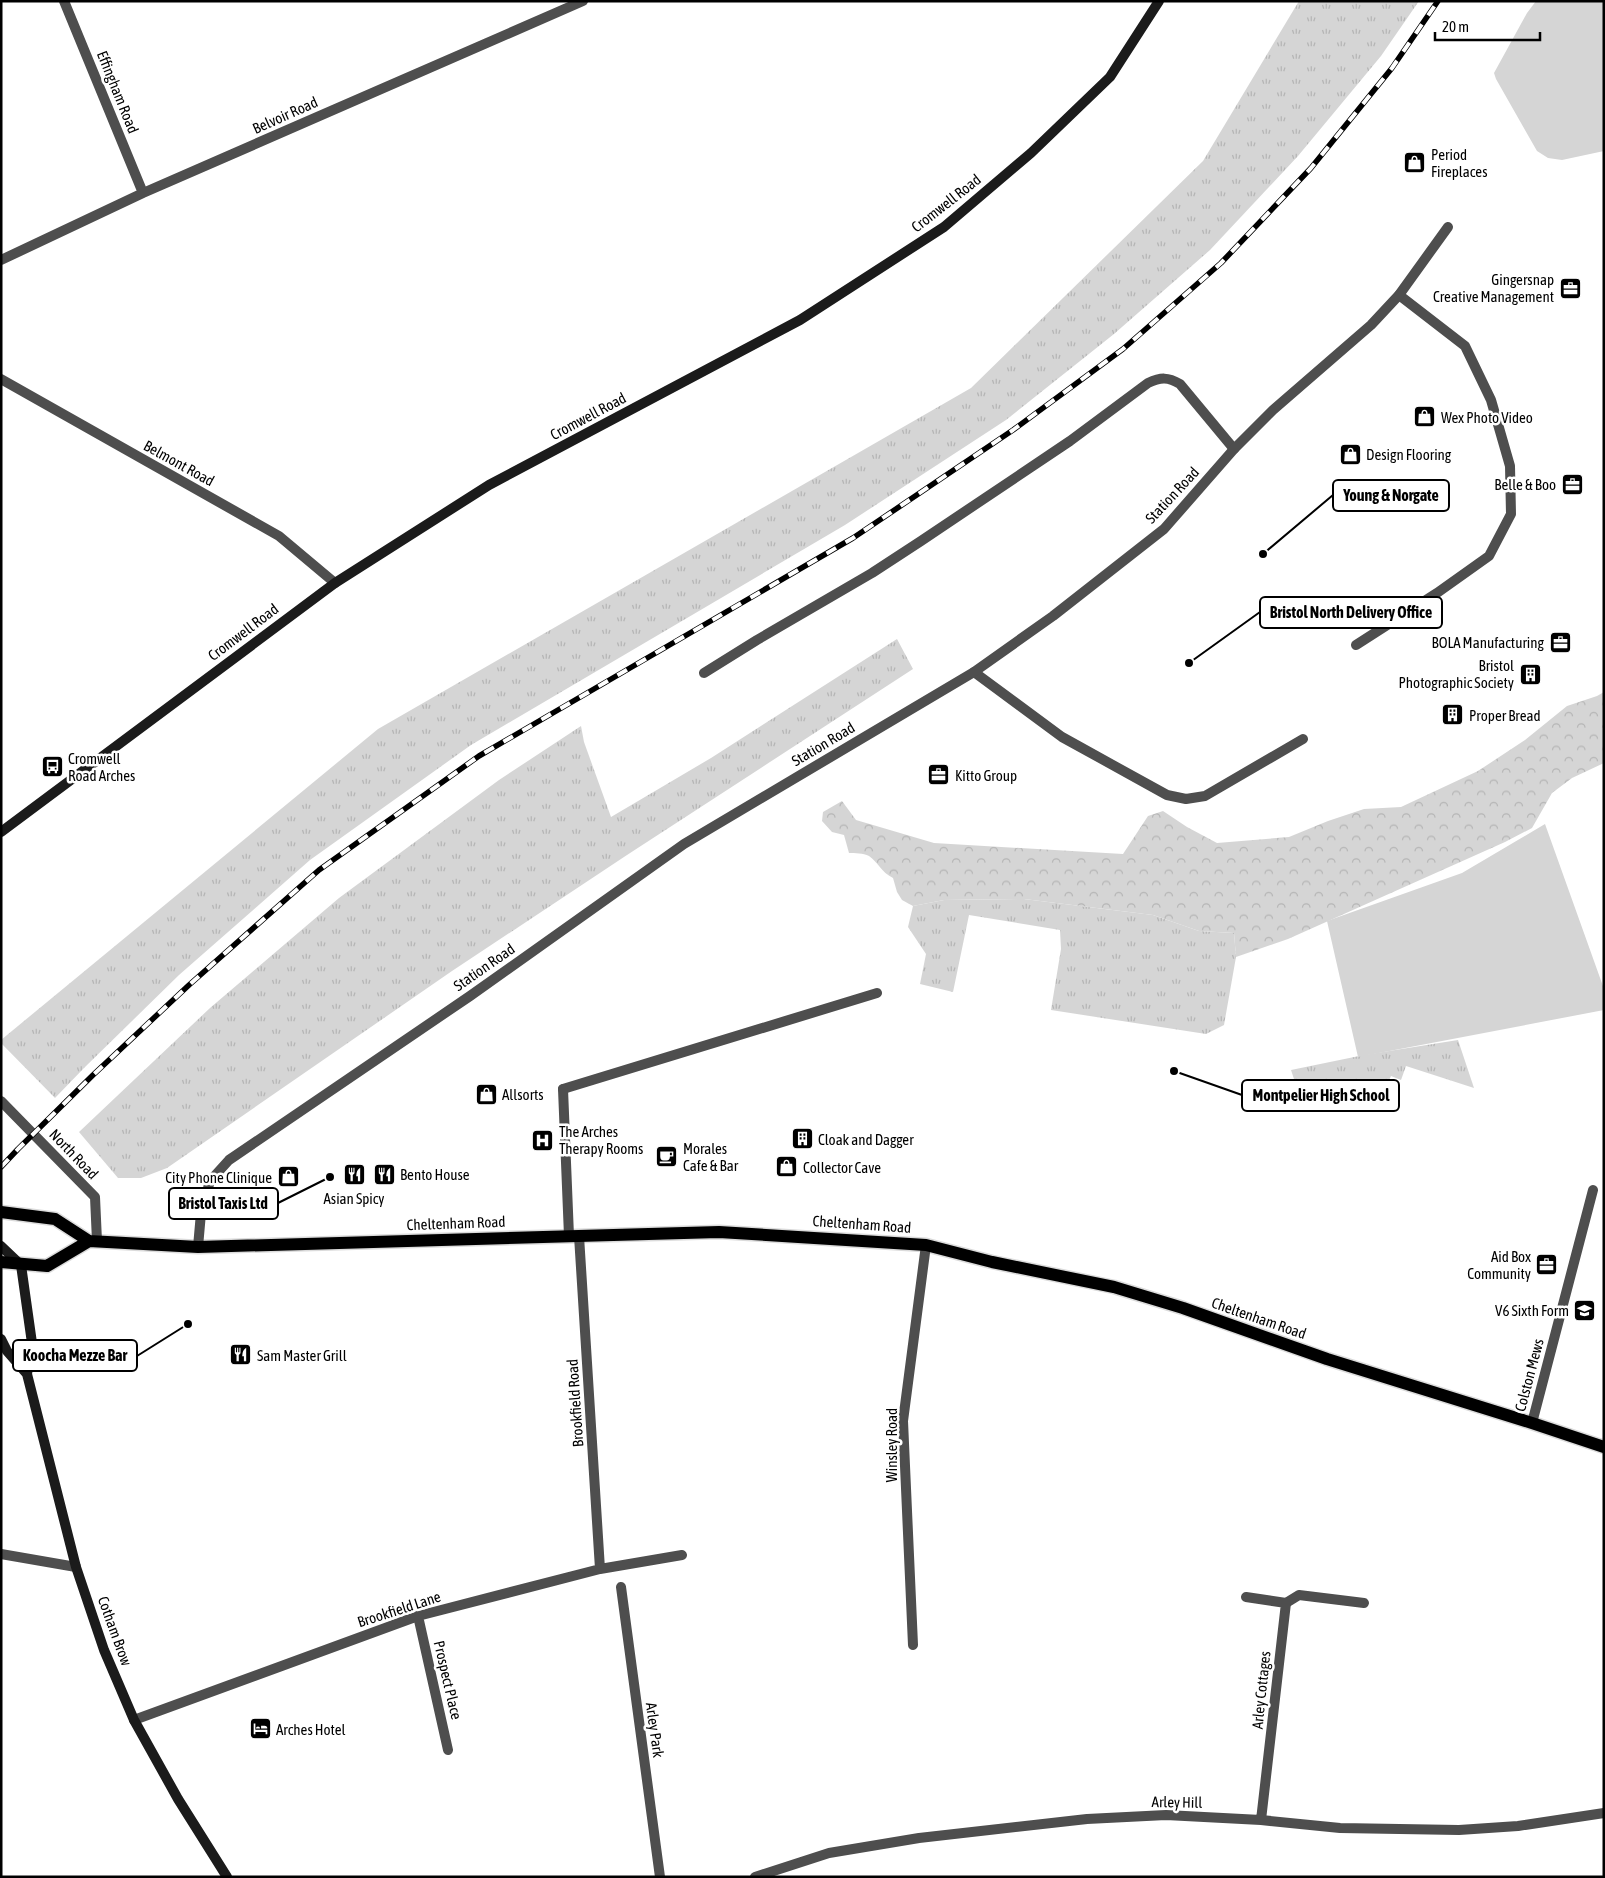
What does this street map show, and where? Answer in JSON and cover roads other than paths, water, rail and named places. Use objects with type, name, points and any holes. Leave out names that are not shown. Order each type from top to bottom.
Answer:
[{"type":"main road","name":"Cheltenham Road","points":[[1,1212],[55,1219],[93,1241],[198,1247],[719,1232],[926,1245],[992,1262],[1114,1287],[1183,1308],[1327,1359],[1604,1447]]},
{"type":"main road","points":[[1,1262],[46,1266],[93,1241]]},
{"type":"street","name":"Effingham Road","points":[[64,1],[143,193]]},
{"type":"street","name":"Belvoir Road","points":[[1,260],[143,193],[583,1]]},
{"type":"street","name":"Cromwell Road","points":[[1,832],[335,583],[489,485],[800,320],[944,227],[1031,153],[1110,77],[1159,1]]},
{"type":"street","name":"Station Road","points":[[198,1247],[200,1213],[210,1181],[229,1160],[470,996],[684,844],[974,672],[1052,616],[1164,529],[1234,449],[1272,410],[1370,326],[1400,295],[1448,227]]},
{"type":"street","points":[[1356,645],[1437,593],[1489,556],[1511,514],[1510,466],[1491,400],[1465,346],[1400,295]]},
{"type":"street","points":[[704,673],[872,573],[1070,441],[1148,383],[1160,378],[1171,378],[1180,384],[1234,449]]},
{"type":"street","name":"Belmont Road","points":[[1,379],[279,536],[335,583]]},
{"type":"street","points":[[974,672],[1062,737],[1167,795],[1186,799],[1205,796],[1303,739]]},
{"type":"street","name":"Brookfield Road","points":[[600,1569],[563,1089],[877,993]]},
{"type":"street","name":"North Road","points":[[1,1101],[95,1197],[93,1241]]},
{"type":"street","name":"Colston Mews","points":[[1532,1423],[1592,1190]]},
{"type":"street","name":"Winsley Road","points":[[913,1646],[903,1421],[926,1245]]},
{"type":"street","points":[[1,1246],[21,1265]]},
{"type":"street","name":"Cotham Brow","points":[[21,1265],[32,1343],[27,1374],[76,1567],[104,1650],[134,1720],[178,1799],[227,1877]]},
{"type":"street","name":"Cotham Brow","points":[[1,1339],[7,1351],[27,1374]]},
{"type":"street","points":[[1,1554],[76,1567]]},
{"type":"street","name":"Brookfield Lane","points":[[134,1720],[418,1616],[600,1569],[682,1556]]},
{"type":"street","name":"Arley Park","points":[[621,1587],[660,1877]]},
{"type":"street","points":[[1246,1597],[1286,1602],[1299,1595],[1364,1603]]},
{"type":"street","name":"Arley Cottages","points":[[1262,1820],[1286,1602]]},
{"type":"street","name":"Prospect Place","points":[[418,1616],[448,1750]]},
{"type":"street","name":"Arley Hill","points":[[755,1877],[829,1853],[919,1838],[1079,1820],[1166,1815],[1262,1820],[1340,1828],[1459,1830],[1518,1826],[1604,1813]]},
{"type":"railway","points":[[1,1167],[93,1075],[189,985],[319,870],[479,756],[853,538],[1013,430],[1123,349],[1221,263],[1311,168],[1392,68],[1438,1]]},
{"type":"place","name":"Period Fireplaces","points":[[1415,163]]},
{"type":"place","name":"Gingersnap Creative Management","points":[[1570,288]]},
{"type":"place","name":"Wex Photo Video","points":[[1425,417]]},
{"type":"place","name":"Design Flooring","points":[[1350,454]]},
{"type":"place","name":"Belle & Boo","points":[[1572,484]]},
{"type":"place","name":"Young & Norgate","points":[[1263,554]]},
{"type":"place","name":"BOLA Manufacturing","points":[[1560,642]]},
{"type":"place","name":"Bristol North Delivery Office","points":[[1189,663]]},
{"type":"place","name":"Bristol Photographic Society","points":[[1530,674]]},
{"type":"place","name":"Proper Bread","points":[[1453,715]]},
{"type":"place","name":"Cromwell Road Arches","points":[[52,767]]},
{"type":"place","name":"Kitto Group","points":[[939,775]]},
{"type":"place","name":"Montpelier High School","points":[[1174,1071]]},
{"type":"place","name":"Allsorts","points":[[486,1094]]},
{"type":"place","name":"Cloak and Dagger","points":[[802,1139]]},
{"type":"place","name":"The Arches Therapy Rooms","points":[[543,1140]]},
{"type":"place","name":"Morales Cafe & Bar","points":[[667,1157]]},
{"type":"place","name":"Collector Cave","points":[[787,1167]]},
{"type":"place","name":"Bento House","points":[[384,1174]]},
{"type":"place","name":"Asian Spicy","points":[[354,1175]]},
{"type":"place","name":"City Phone Clinique","points":[[288,1177]]},
{"type":"place","name":"Bristol Taxis Ltd","points":[[330,1177]]},
{"type":"place","name":"Aid Box Community","points":[[1547,1265]]},
{"type":"place","name":"V6 Sixth Form","points":[[1585,1310]]},
{"type":"place","name":"Koocha Mezze Bar","points":[[188,1324]]},
{"type":"place","name":"Sam Master Grill","points":[[241,1355]]},
{"type":"place","name":"Arches Hotel","points":[[260,1729]]}]
